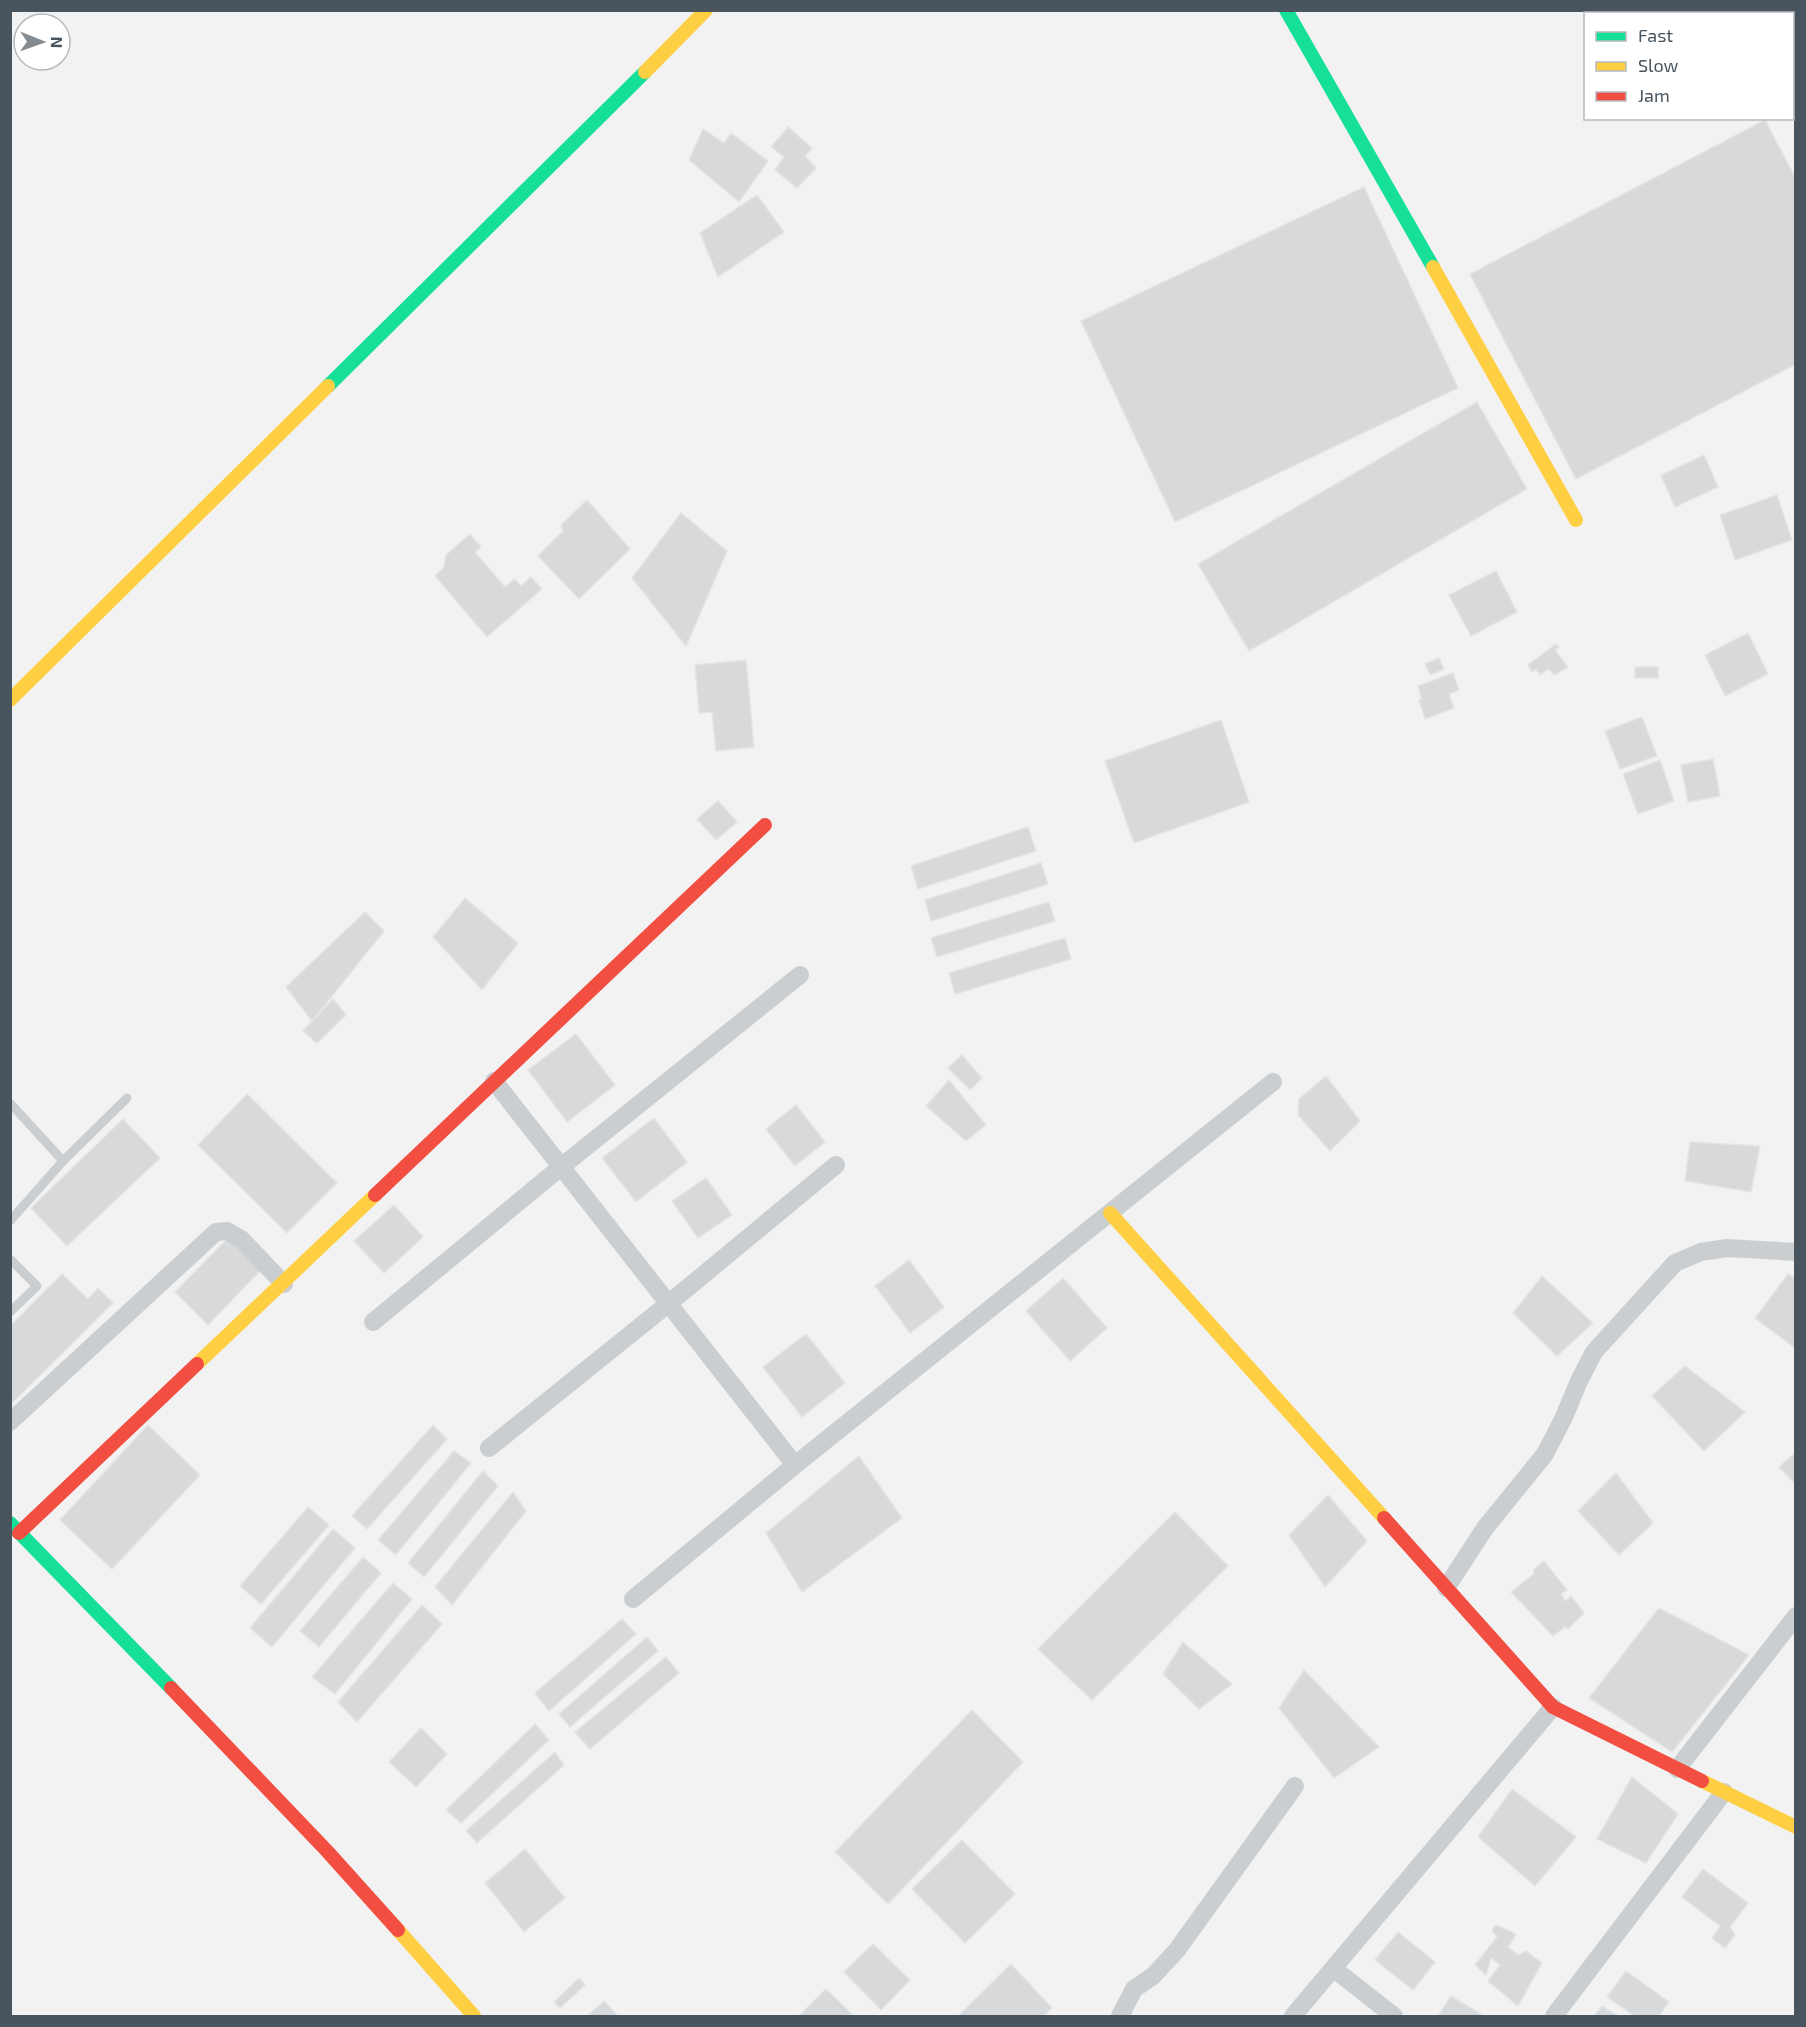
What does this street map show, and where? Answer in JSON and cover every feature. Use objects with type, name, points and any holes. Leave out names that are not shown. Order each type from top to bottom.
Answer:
[{"type":"street","points":[[10,700],[680,39],[706,10]]},
{"type":"street","points":[[1286,10],[1576,520]]},
{"type":"street","points":[[474,2016],[327,1851],[91,1604],[15,1528],[284,1284],[765,825]]},
{"type":"street","points":[[373,1322],[800,975]]},
{"type":"street","points":[[494,1082],[795,1465]]},
{"type":"street","points":[[633,1599],[795,1465],[1273,1082]]},
{"type":"street","points":[[489,1448],[836,1165]]},
{"type":"street","points":[[1110,1213],[1553,1707],[1796,1827]]},
{"type":"street","points":[[10,1422],[216,1232],[227,1231],[241,1239],[284,1284]]},
{"type":"street","points":[[1446,1588],[1485,1528],[1545,1454],[1594,1352],[1675,1263],[1701,1252],[1727,1248],[1796,1252]]},
{"type":"street","points":[[1677,1769],[1796,1616]]},
{"type":"street","points":[[1293,2016],[1553,1707]]},
{"type":"street","points":[[1119,2016],[1134,1989],[1153,1976],[1177,1950],[1295,1786]]},
{"type":"street","points":[[1554,2016],[1724,1792]]},
{"type":"street","points":[[1334,1969],[1394,2016]]},
{"type":"lane","points":[[10,1221],[63,1161],[127,1098]]},
{"type":"lane","points":[[10,1103],[63,1161]]},
{"type":"lane","points":[[10,1259],[37,1286],[10,1312]]},
{"type":"building","points":[[1765,120],[1796,179],[1796,364],[1576,479],[1470,274]]},
{"type":"building","points":[[788,127],[812,148],[805,156],[816,168],[797,188],[775,170],[784,157],[771,147]]},
{"type":"building","points":[[703,129],[724,143],[731,133],[768,161],[739,202],[689,160]]},
{"type":"building","points":[[1364,187],[1458,388],[1175,522],[1081,321]]},
{"type":"building","points":[[757,195],[784,232],[718,277],[700,233]]},
{"type":"building","points":[[1477,402],[1527,489],[1249,651],[1198,564]]},
{"type":"building","points":[[1704,455],[1718,487],[1675,507],[1661,475]]},
{"type":"building","points":[[1777,495],[1792,540],[1735,560],[1720,515]]},
{"type":"building","points":[[587,500],[630,549],[579,599],[538,556],[563,531],[561,525]]},
{"type":"building","points":[[681,513],[727,551],[686,646],[632,578]]},
{"type":"building","points":[[470,534],[481,547],[475,552],[505,587],[515,579],[521,586],[531,577],[542,589],[487,637],[435,576],[444,567],[446,555]]},
{"type":"building","points":[[1496,571],[1517,612],[1471,636],[1449,595]]},
{"type":"building","points":[[1748,633],[1768,674],[1725,696],[1705,655]]},
{"type":"building","points":[[1556,644],[1559,647],[1555,650],[1568,667],[1554,675],[1549,669],[1540,675],[1536,669],[1532,672],[1528,665]]},
{"type":"building","points":[[1439,658],[1444,669],[1430,675],[1425,664]]},
{"type":"building","points":[[746,660],[754,747],[716,751],[712,712],[699,713],[695,665]]},
{"type":"building","points":[[1635,667],[1658,667],[1658,678],[1635,678]]},
{"type":"building","points":[[1453,673],[1459,690],[1449,694],[1454,708],[1425,719],[1419,700],[1422,699],[1418,686]]},
{"type":"building","points":[[1642,717],[1657,756],[1620,769],[1605,731]]},
{"type":"building","points":[[1221,720],[1249,802],[1134,843],[1105,761]]},
{"type":"building","points":[[1713,759],[1720,796],[1688,802],[1681,765]]},
{"type":"building","points":[[1660,760],[1674,801],[1638,814],[1623,774]]},
{"type":"building","points":[[718,801],[737,822],[716,840],[697,819]]},
{"type":"building","points":[[1028,827],[1036,851],[918,889],[911,866]]},
{"type":"building","points":[[1041,863],[1048,884],[931,921],[925,900]]},
{"type":"building","points":[[465,898],[518,943],[482,990],[433,937]]},
{"type":"building","points":[[1049,902],[1055,921],[937,957],[931,938]]},
{"type":"building","points":[[365,912],[384,931],[312,1021],[286,987]]},
{"type":"building","points":[[1065,938],[1071,959],[955,994],[949,973]]},
{"type":"building","points":[[333,999],[346,1015],[317,1043],[303,1031]]},
{"type":"building","points":[[576,1034],[615,1085],[567,1122],[528,1070]]},
{"type":"building","points":[[962,1055],[982,1078],[970,1090],[948,1068]]},
{"type":"building","points":[[1326,1076],[1360,1121],[1330,1151],[1298,1115],[1299,1099]]},
{"type":"building","points":[[949,1080],[986,1125],[966,1141],[926,1106]]},
{"type":"building","points":[[247,1094],[337,1183],[287,1233],[198,1145]]},
{"type":"building","points":[[796,1105],[825,1142],[795,1166],[766,1129]]},
{"type":"building","points":[[654,1118],[687,1162],[636,1202],[602,1158]]},
{"type":"building","points":[[123,1119],[160,1158],[67,1246],[31,1208]]},
{"type":"building","points":[[1690,1142],[1760,1146],[1751,1192],[1685,1181]]},
{"type":"building","points":[[706,1178],[732,1215],[698,1238],[672,1201]]},
{"type":"building","points":[[394,1205],[423,1237],[384,1273],[354,1241]]},
{"type":"building","points":[[228,1238],[261,1270],[208,1325],[175,1292]]},
{"type":"building","points":[[909,1260],[944,1307],[910,1333],[875,1286]]},
{"type":"building","points":[[62,1274],[88,1299],[98,1288],[113,1303],[10,1405],[10,1326]]},
{"type":"building","points":[[1788,1274],[1796,1279],[1795,1348],[1755,1318]]},
{"type":"building","points":[[1542,1276],[1593,1323],[1557,1356],[1513,1313]]},
{"type":"building","points":[[1063,1278],[1107,1328],[1070,1361],[1026,1311]]},
{"type":"building","points":[[806,1334],[845,1383],[802,1417],[763,1367]]},
{"type":"building","points":[[1685,1366],[1745,1412],[1704,1451],[1652,1396]]},
{"type":"building","points":[[148,1425],[200,1475],[112,1569],[60,1520]]},
{"type":"building","points":[[433,1425],[447,1439],[367,1529],[352,1516]]},
{"type":"building","points":[[454,1451],[471,1463],[396,1555],[378,1540]]},
{"type":"building","points":[[1796,1452],[1796,1485],[1779,1467]]},
{"type":"building","points":[[859,1456],[902,1518],[802,1592],[766,1533]]},
{"type":"building","points":[[483,1471],[498,1486],[424,1577],[408,1563]]},
{"type":"building","points":[[1616,1473],[1653,1523],[1619,1555],[1578,1511]]},
{"type":"building","points":[[513,1492],[526,1511],[452,1605],[435,1587]]},
{"type":"building","points":[[1328,1495],[1367,1541],[1325,1587],[1289,1535]]},
{"type":"building","points":[[308,1507],[329,1525],[261,1604],[240,1586]]},
{"type":"building","points":[[1175,1512],[1228,1566],[1092,1700],[1038,1649]]},
{"type":"building","points":[[333,1529],[355,1548],[272,1647],[250,1628]]},
{"type":"building","points":[[363,1557],[381,1573],[319,1647],[300,1631]]},
{"type":"building","points":[[1544,1561],[1567,1590],[1561,1594],[1565,1601],[1571,1596],[1584,1613],[1568,1629],[1565,1627],[1553,1636],[1511,1592],[1534,1574],[1534,1569]]},
{"type":"building","points":[[393,1583],[412,1599],[335,1694],[312,1677]]},
{"type":"building","points":[[422,1605],[442,1624],[357,1722],[338,1702]]},
{"type":"building","points":[[1659,1608],[1749,1655],[1672,1752],[1589,1698]]},
{"type":"building","points":[[622,1619],[636,1634],[549,1711],[535,1693]]},
{"type":"building","points":[[647,1637],[658,1651],[570,1727],[559,1714]]},
{"type":"building","points":[[1183,1642],[1232,1684],[1199,1709],[1163,1674]]},
{"type":"building","points":[[666,1657],[679,1673],[590,1749],[575,1732]]},
{"type":"building","points":[[1304,1670],[1379,1747],[1334,1778],[1279,1708]]},
{"type":"building","points":[[972,1710],[1023,1762],[888,1904],[835,1852]]},
{"type":"building","points":[[535,1724],[549,1740],[461,1823],[446,1810]]},
{"type":"building","points":[[421,1728],[447,1754],[416,1787],[389,1762]]},
{"type":"building","points":[[555,1752],[564,1765],[477,1843],[466,1831]]},
{"type":"building","points":[[1632,1777],[1678,1814],[1646,1863],[1597,1839]]},
{"type":"building","points":[[1512,1789],[1576,1837],[1535,1886],[1478,1837]]},
{"type":"building","points":[[962,1840],[1015,1894],[965,1943],[912,1889]]},
{"type":"building","points":[[525,1849],[565,1898],[524,1932],[485,1883]]},
{"type":"building","points":[[1703,1869],[1748,1903],[1730,1927],[1735,1935],[1725,1948],[1712,1938],[1720,1926],[1682,1897]]},
{"type":"building","points":[[1496,1925],[1516,1934],[1508,1947],[1519,1955],[1526,1951],[1542,1963],[1518,2006],[1488,1981],[1500,1965],[1491,1958],[1486,1975],[1475,1965],[1497,1937],[1492,1930]]},
{"type":"building","points":[[1398,1932],[1435,1962],[1413,1990],[1375,1960]]},
{"type":"building","points":[[873,1944],[910,1980],[881,2010],[844,1972]]},
{"type":"building","points":[[1011,1964],[1052,2008],[1044,2016],[958,2016]]},
{"type":"building","points":[[1626,1971],[1669,2002],[1659,2016],[1635,2016],[1607,1997]]},
{"type":"building","points":[[579,1978],[585,1985],[560,2008],[554,2002]]},
{"type":"building","points":[[826,1989],[854,2016],[799,2016]]},
{"type":"building","points":[[1451,1996],[1484,2016],[1438,2016]]},
{"type":"building","points":[[604,2001],[618,2016],[587,2016]]},
{"type":"building","points":[[1602,2006],[1618,2016],[1594,2016]]},
{"type":"traffic: fast","points":[[1286,10],[1433,267]]},
{"type":"traffic: fast","points":[[328,386],[645,72]]},
{"type":"traffic: fast","points":[[10,1523],[171,1688]]},
{"type":"traffic: slow","points":[[645,72],[706,10]]},
{"type":"traffic: slow","points":[[1433,267],[1576,520]]},
{"type":"traffic: slow","points":[[10,700],[328,386]]},
{"type":"traffic: slow","points":[[197,1364],[375,1195]]},
{"type":"traffic: slow","points":[[1110,1213],[1384,1518]]},
{"type":"traffic: slow","points":[[1702,1781],[1796,1827]]},
{"type":"traffic: slow","points":[[398,1930],[474,2016]]},
{"type":"traffic: jam","points":[[375,1195],[765,825]]},
{"type":"traffic: jam","points":[[19,1533],[197,1364]]},
{"type":"traffic: jam","points":[[1384,1518],[1553,1707],[1702,1781]]},
{"type":"traffic: jam","points":[[171,1688],[327,1851],[398,1930]]}]
